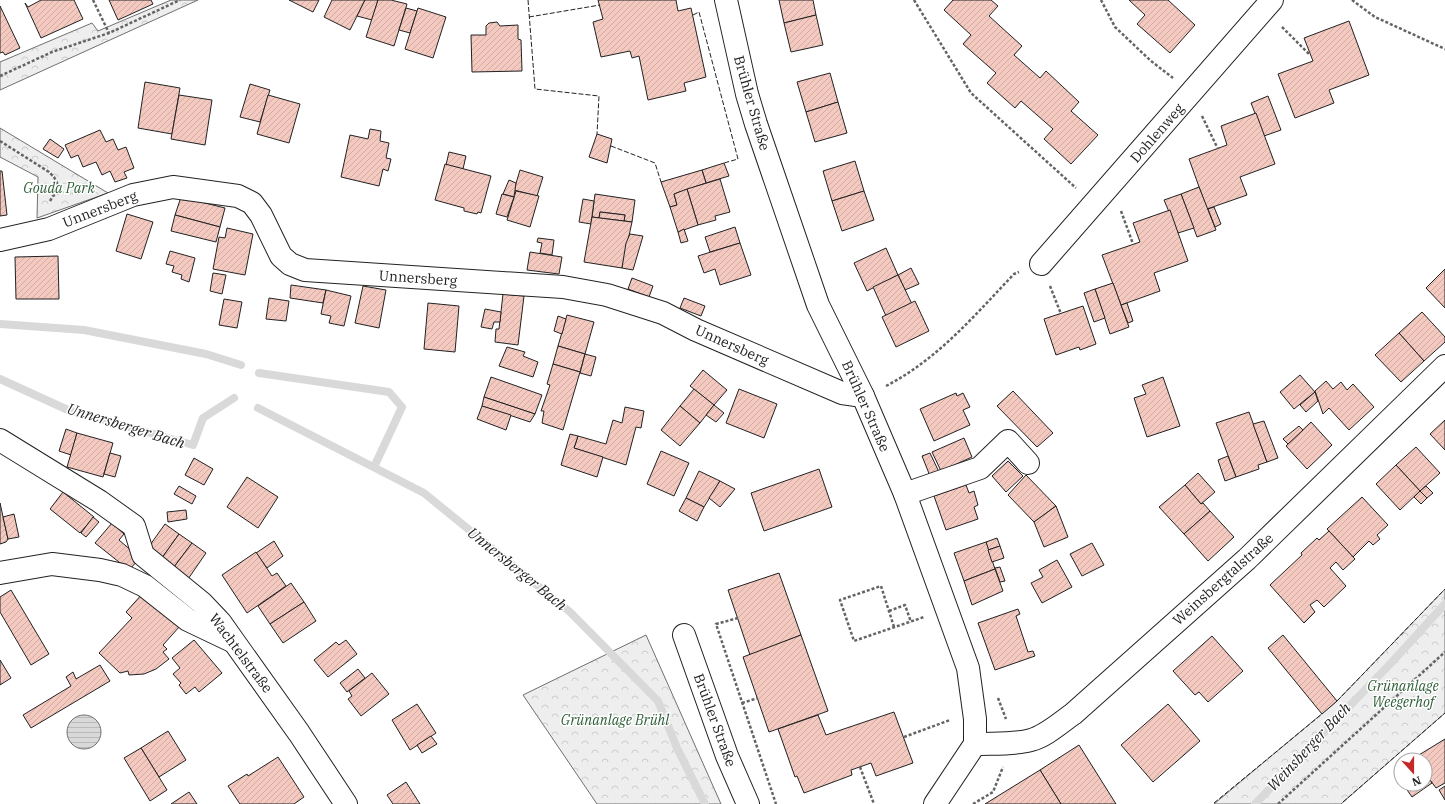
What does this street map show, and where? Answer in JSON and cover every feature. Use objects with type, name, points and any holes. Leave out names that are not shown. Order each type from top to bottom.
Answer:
[{"type":"street","name":"Brühler Straße","points":[[726,0],[747,94],[756,124],[818,305],[872,392],[905,494],[968,668],[974,718],[975,744]]},
{"type":"street","name":"Dohlenweg","points":[[1041,264],[1192,94],[1268,5]]},
{"type":"street","name":"Unnersberg","points":[[0,240],[49,229],[133,195],[173,187],[238,196],[252,203],[260,215],[281,256],[290,264],[305,270],[563,287],[607,295],[663,313],[696,330],[842,393],[872,392]]},
{"type":"street","name":"Weinsbergtalstraße","points":[[975,744],[1013,743],[1032,740],[1051,730],[1073,714],[1247,559],[1445,366]]},
{"type":"street","name":"Wachtelstraße","points":[[0,440],[99,501],[134,526],[143,555],[202,603],[220,622],[299,732],[346,804]]},
{"type":"street","points":[[905,494],[980,468],[1008,441],[1028,463]]},
{"type":"street","points":[[0,573],[52,564],[100,570],[122,575],[146,586],[188,620],[235,642]]},
{"type":"street","name":"Brühler Straße","points":[[684,635],[727,756],[748,804]]},
{"type":"street","points":[[935,804],[975,744]]},
{"type":"path","points":[[93,0],[109,33]]},
{"type":"path","points":[[0,76],[52,52],[109,33],[180,0]]},
{"type":"path","points":[[914,0],[971,93],[1061,174]]},
{"type":"path","points":[[1101,0],[1115,27],[1151,61]]},
{"type":"path","points":[[1352,0],[1375,17],[1445,49]]},
{"type":"path","points":[[1268,5],[1310,55]]},
{"type":"path","points":[[1192,94],[1218,148]]},
{"type":"path","points":[[0,141],[50,172],[61,192]]},
{"type":"path","points":[[1112,185],[1133,244]]},
{"type":"path","points":[[872,392],[909,374],[943,348],[1014,274],[1041,264],[1061,314]]},
{"type":"path","points":[[894,627],[881,586],[840,600],[854,641],[930,615]]},
{"type":"path","points":[[889,611],[905,606],[911,622]]},
{"type":"path","points":[[738,618],[716,624],[776,804]]},
{"type":"path","points":[[1278,804],[1445,652]]},
{"type":"path","points":[[742,702],[758,698]]},
{"type":"path","points":[[904,737],[954,719]]},
{"type":"path","points":[[860,767],[874,804]]},
{"type":"green space","points":[[171,0],[198,0],[0,90],[0,62],[92,23],[98,31]]},
{"type":"green space","name":"Gouda Park","points":[[0,128],[108,193],[37,218],[38,177],[0,157]]},
{"type":"green space","name":"Grünanlage Weegerhof","points":[[1445,589],[1445,713],[1400,752],[1393,752],[1393,758],[1341,804],[1214,804],[1337,701]]},
{"type":"green space","name":"Grünanlage Brühl","points":[[646,635],[721,804],[597,804],[523,695]]},
{"type":"shaded area","points":[[81,715],[87,715],[96,720],[100,726],[100,738],[96,744],[87,749],[81,749],[72,744],[67,735],[67,729],[72,720]]},
{"type":"building","points":[[41,0],[74,0],[83,19],[41,38],[25,3],[28,7]]},
{"type":"building","points":[[109,0],[151,0],[153,4],[118,20]]},
{"type":"building","points":[[289,0],[319,0],[313,12]]},
{"type":"building","points":[[332,0],[365,0],[350,30],[324,17]]},
{"type":"building","points":[[365,0],[378,0],[372,20],[357,16]]},
{"type":"building","points":[[378,0],[391,0],[407,4],[394,46],[366,37]]},
{"type":"building","points":[[598,0],[676,0],[678,11],[691,8],[706,77],[684,83],[686,91],[648,100],[639,56],[632,58],[630,51],[601,57],[593,22],[603,19]]},
{"type":"building","points":[[779,0],[813,0],[816,15],[784,23]]},
{"type":"building","points":[[953,0],[991,0],[998,6],[989,16],[1022,46],[1014,55],[1040,78],[1046,71],[1079,102],[1071,111],[1098,135],[1071,164],[1044,139],[1053,129],[1021,101],[1015,108],[987,83],[996,73],[963,44],[971,35],[944,10]]},
{"type":"building","points":[[1129,0],[1168,0],[1195,25],[1170,53],[1137,24],[1145,15]]},
{"type":"building","points":[[0,6],[20,48],[5,55],[3,52],[0,53]]},
{"type":"building","points":[[406,8],[417,11],[410,33],[399,30]]},
{"type":"building","points":[[418,8],[446,17],[433,58],[405,49]]},
{"type":"building","points":[[816,15],[823,45],[791,52],[784,23]]},
{"type":"building","points":[[1349,21],[1369,75],[1329,90],[1334,103],[1295,118],[1278,74],[1313,61],[1304,38]]},
{"type":"building","points":[[497,22],[500,26],[518,25],[518,39],[521,40],[522,71],[472,72],[471,35],[486,35],[486,26],[489,23]]},
{"type":"building","points":[[830,73],[838,102],[806,112],[797,82]]},
{"type":"building","points":[[145,82],[180,88],[172,134],[138,128]]},
{"type":"building","points":[[250,84],[270,90],[260,122],[240,117]]},
{"type":"building","points":[[179,95],[212,100],[205,145],[171,139]]},
{"type":"building","points":[[268,95],[300,104],[289,143],[257,134]]},
{"type":"building","points":[[1268,96],[1281,130],[1264,136],[1251,103]]},
{"type":"building","points":[[838,102],[847,133],[815,142],[806,112]]},
{"type":"building","points":[[1256,113],[1275,164],[1240,177],[1247,195],[1207,209],[1189,159],[1227,145],[1221,126]]},
{"type":"building","points":[[370,129],[381,131],[380,141],[389,143],[386,158],[391,159],[388,171],[383,169],[379,186],[341,177],[350,135],[368,139]]},
{"type":"building","points":[[100,130],[106,142],[113,139],[118,150],[126,147],[134,168],[124,172],[127,178],[115,182],[110,171],[102,175],[96,162],[83,167],[78,155],[71,158],[65,145]]},
{"type":"building","points":[[597,134],[612,139],[607,163],[589,157]]},
{"type":"building","points":[[50,139],[64,149],[58,158],[43,149]]},
{"type":"building","points":[[449,152],[466,156],[463,169],[446,165]]},
{"type":"building","points":[[855,161],[864,191],[832,201],[823,171]]},
{"type":"building","points":[[724,163],[729,176],[706,183],[702,170]]},
{"type":"building","points":[[445,164],[491,176],[481,213],[478,212],[477,214],[464,211],[464,208],[435,200]]},
{"type":"building","points":[[520,170],[543,177],[537,196],[514,190]]},
{"type":"building","points":[[702,170],[706,183],[674,194],[677,205],[670,207],[661,182]]},
{"type":"building","points":[[0,171],[2,171],[7,215],[0,216]]},
{"type":"building","points":[[720,179],[730,212],[715,216],[716,220],[698,225],[687,189]]},
{"type":"building","points":[[509,180],[516,183],[514,197],[503,194]]},
{"type":"building","points":[[1199,187],[1216,230],[1197,237],[1181,194]]},
{"type":"building","points":[[687,189],[698,225],[678,232],[670,207],[677,205],[674,194]]},
{"type":"building","points":[[516,191],[539,196],[530,227],[507,220]]},
{"type":"building","points":[[864,191],[874,220],[842,231],[832,201]]},
{"type":"building","points":[[502,194],[514,197],[507,217],[496,214]]},
{"type":"building","points":[[595,194],[635,200],[632,222],[624,221],[625,215],[600,212],[599,218],[592,217]]},
{"type":"building","points":[[1181,194],[1194,228],[1178,233],[1164,200]]},
{"type":"building","points":[[181,197],[225,208],[220,227],[175,215]]},
{"type":"building","points":[[583,199],[594,201],[591,224],[579,222]]},
{"type":"building","points":[[1214,207],[1221,224],[1215,227],[1208,209]]},
{"type":"building","points":[[1170,210],[1188,261],[1154,273],[1160,291],[1121,305],[1102,255],[1140,242],[1133,223]]},
{"type":"building","points":[[600,212],[625,215],[624,221],[599,218]]},
{"type":"building","points":[[127,214],[153,222],[141,259],[116,251]]},
{"type":"building","points":[[175,215],[220,227],[216,242],[171,231]]},
{"type":"building","points":[[592,217],[632,222],[622,268],[584,262]]},
{"type":"building","points":[[735,227],[740,243],[710,252],[705,237]]},
{"type":"building","points":[[227,228],[253,234],[245,275],[213,269],[219,237],[225,238]]},
{"type":"building","points":[[684,229],[688,241],[681,243],[678,232]]},
{"type":"building","points":[[630,234],[643,236],[633,270],[622,268],[626,243]]},
{"type":"building","points":[[538,238],[554,240],[552,255],[540,253],[542,243],[537,242]]},
{"type":"building","points":[[740,243],[751,275],[720,285],[715,269],[704,273],[698,256]]},
{"type":"building","points":[[886,248],[898,275],[867,291],[854,263]]},
{"type":"building","points":[[170,251],[195,258],[189,282],[181,279],[182,275],[172,272],[174,266],[166,264]]},
{"type":"building","points":[[530,252],[562,257],[559,274],[527,270]]},
{"type":"building","points":[[58,256],[59,299],[16,299],[15,257]]},
{"type":"building","points":[[911,268],[919,284],[905,290],[898,275]]},
{"type":"building","points":[[1445,269],[1445,308],[1426,288]]},
{"type":"building","points":[[213,273],[226,275],[222,294],[210,291]]},
{"type":"building","points":[[898,275],[912,304],[886,316],[873,287]]},
{"type":"building","points":[[632,278],[653,286],[649,297],[628,289]]},
{"type":"building","points":[[1113,283],[1129,327],[1110,334],[1095,289]]},
{"type":"building","points":[[291,285],[326,290],[323,303],[290,298]]},
{"type":"building","points":[[363,286],[386,290],[379,328],[355,323]]},
{"type":"building","points":[[1095,289],[1105,318],[1094,322],[1084,293]]},
{"type":"building","points":[[326,290],[351,296],[344,326],[329,323],[331,316],[321,314]]},
{"type":"building","points":[[503,294],[524,296],[518,345],[495,342],[496,329],[499,329]]},
{"type":"building","points":[[269,298],[289,301],[286,321],[266,319]]},
{"type":"building","points":[[684,298],[705,306],[701,316],[680,308]]},
{"type":"building","points":[[224,299],[242,302],[237,328],[219,325]]},
{"type":"building","points":[[915,301],[929,331],[896,347],[882,317]]},
{"type":"building","points":[[428,303],[459,306],[455,352],[424,349]]},
{"type":"building","points":[[1127,303],[1133,321],[1128,323],[1121,305]]},
{"type":"building","points":[[1083,306],[1096,344],[1080,350],[1079,347],[1056,355],[1044,319]]},
{"type":"building","points":[[485,309],[501,312],[500,322],[494,322],[492,329],[481,327]]},
{"type":"building","points":[[1422,312],[1445,337],[1445,342],[1424,361],[1399,333]]},
{"type":"building","points":[[567,315],[594,322],[585,354],[558,346]]},
{"type":"building","points":[[558,316],[566,319],[562,334],[554,331]]},
{"type":"building","points":[[1399,333],[1424,361],[1401,382],[1375,355]]},
{"type":"building","points":[[558,346],[585,354],[580,372],[553,364]]},
{"type":"building","points":[[507,347],[525,352],[523,356],[538,362],[533,377],[499,366]]},
{"type":"building","points":[[585,354],[596,357],[591,376],[580,373]]},
{"type":"building","points":[[553,364],[580,372],[563,430],[542,423],[544,411],[541,411],[550,385],[547,384]]},
{"type":"building","points":[[703,370],[727,390],[714,405],[690,386]]},
{"type":"building","points":[[1300,375],[1315,392],[1294,409],[1280,392]]},
{"type":"building","points":[[491,377],[542,395],[535,414],[484,397]]},
{"type":"building","points":[[1163,377],[1180,426],[1147,437],[1134,398],[1146,394],[1142,385]]},
{"type":"building","points":[[1326,381],[1333,389],[1341,382],[1347,390],[1353,384],[1374,407],[1349,430],[1329,408],[1323,414],[1315,391]]},
{"type":"building","points":[[694,389],[714,405],[700,423],[680,406]]},
{"type":"building","points":[[739,389],[777,404],[764,438],[726,423]]},
{"type":"building","points":[[1013,391],[1053,433],[1037,447],[997,406]]},
{"type":"building","points":[[1315,392],[1318,401],[1306,412],[1300,405]]},
{"type":"building","points":[[956,393],[957,396],[963,393],[970,407],[963,410],[970,425],[934,441],[920,409]]},
{"type":"building","points":[[484,397],[535,414],[530,422],[482,406]]},
{"type":"building","points":[[714,405],[724,413],[716,422],[706,415]]},
{"type":"building","points":[[482,406],[511,415],[506,430],[477,419]]},
{"type":"building","points":[[680,406],[700,423],[680,446],[661,430]]},
{"type":"building","points":[[625,407],[644,411],[641,428],[636,427],[626,465],[574,448],[578,436],[606,444],[613,420],[622,423]]},
{"type":"building","points":[[1249,412],[1267,462],[1258,465],[1259,469],[1236,477],[1216,423]]},
{"type":"building","points":[[1445,420],[1445,450],[1430,434]]},
{"type":"building","points":[[1264,421],[1278,458],[1267,462],[1253,424]]},
{"type":"building","points":[[1311,422],[1332,445],[1307,469],[1286,446]]},
{"type":"building","points":[[1299,426],[1303,430],[1288,444],[1283,439]]},
{"type":"building","points":[[66,429],[77,433],[71,455],[59,451]]},
{"type":"building","points":[[77,433],[113,443],[103,477],[67,467]]},
{"type":"building","points":[[570,434],[578,436],[574,448],[603,457],[597,477],[561,465]]},
{"type":"building","points":[[964,438],[972,457],[941,471],[932,452]]},
{"type":"building","points":[[1416,447],[1440,473],[1420,491],[1396,465]]},
{"type":"building","points":[[661,451],[689,463],[674,496],[647,484]]},
{"type":"building","points":[[110,453],[121,456],[115,477],[104,474]]},
{"type":"building","points":[[930,453],[939,472],[930,476],[922,456]]},
{"type":"building","points":[[1228,456],[1236,477],[1225,481],[1218,460]]},
{"type":"building","points":[[194,458],[213,469],[204,485],[185,475]]},
{"type":"building","points":[[1008,461],[1023,476],[1006,492],[992,476]]},
{"type":"building","points":[[1396,465],[1420,491],[1400,510],[1376,484]]},
{"type":"building","points":[[819,469],[832,507],[764,531],[751,493]]},
{"type":"building","points":[[699,471],[720,481],[704,507],[686,498]]},
{"type":"building","points":[[1198,473],[1215,492],[1201,504],[1185,485]]},
{"type":"building","points":[[1026,475],[1056,506],[1034,522],[1008,495]]},
{"type":"building","points":[[247,477],[278,497],[258,528],[227,507]]},
{"type":"building","points":[[720,481],[735,489],[720,507],[709,498]]},
{"type":"building","points":[[966,485],[969,493],[974,491],[978,505],[974,507],[978,519],[946,530],[934,496]]},
{"type":"building","points":[[1185,485],[1201,504],[1203,503],[1210,511],[1184,534],[1159,507]]},
{"type":"building","points":[[179,486],[196,496],[192,504],[174,494]]},
{"type":"building","points":[[1426,486],[1433,493],[1427,498],[1420,491]]},
{"type":"building","points":[[1420,491],[1427,498],[1421,504],[1414,497]]},
{"type":"building","points":[[63,492],[94,517],[80,533],[50,509]]},
{"type":"building","points":[[1362,497],[1388,525],[1377,535],[1380,539],[1373,545],[1369,541],[1353,557],[1327,529]]},
{"type":"building","points":[[686,498],[704,507],[697,521],[679,511]]},
{"type":"building","points":[[0,503],[8,539],[6,542],[0,544]]},
{"type":"building","points":[[1056,506],[1068,537],[1044,547],[1034,522]]},
{"type":"building","points":[[186,510],[187,519],[168,522],[167,512]]},
{"type":"building","points":[[1210,511],[1234,537],[1208,561],[1184,534]]},
{"type":"building","points":[[14,514],[19,537],[8,539],[3,517]]},
{"type":"building","points":[[93,517],[99,522],[86,537],[81,533]]},
{"type":"building","points":[[112,523],[124,534],[119,540],[140,558],[129,570],[95,543]]},
{"type":"building","points":[[165,524],[179,534],[159,562],[145,552]]},
{"type":"building","points":[[1329,531],[1355,559],[1343,570],[1336,562],[1330,568],[1346,586],[1324,607],[1317,600],[1310,605],[1315,612],[1304,623],[1270,585],[1302,555],[1301,553],[1317,538],[1319,540]]},
{"type":"building","points":[[179,534],[192,543],[171,571],[159,562]]},
{"type":"building","points":[[997,538],[1000,546],[988,550],[986,542]]},
{"type":"building","points":[[274,541],[283,556],[267,568],[256,553]]},
{"type":"building","points":[[986,542],[995,569],[964,581],[954,553]]},
{"type":"building","points":[[192,543],[206,553],[186,582],[171,571]]},
{"type":"building","points":[[1092,543],[1104,565],[1082,576],[1070,554]]},
{"type":"building","points":[[1000,546],[1004,558],[992,562],[988,550]]},
{"type":"building","points":[[256,552],[272,576],[277,573],[286,586],[247,613],[222,575]]},
{"type":"building","points":[[1057,560],[1072,587],[1042,603],[1031,583],[1043,577],[1039,570]]},
{"type":"building","points":[[1000,567],[1005,581],[1000,582],[995,568]]},
{"type":"building","points":[[995,569],[1003,591],[972,605],[964,581]]},
{"type":"building","points":[[779,573],[801,635],[750,655],[728,590]]},
{"type":"building","points":[[291,583],[304,602],[270,624],[258,606]]},
{"type":"building","points":[[11,590],[49,654],[31,665],[0,612],[0,597]]},
{"type":"building","points":[[143,593],[180,626],[163,645],[167,649],[163,652],[169,659],[156,669],[144,674],[129,675],[128,671],[120,673],[99,653],[132,618],[126,612]]},
{"type":"building","points":[[304,602],[316,621],[283,643],[270,624]]},
{"type":"building","points":[[1018,609],[1020,614],[1016,616],[1028,652],[1033,651],[1035,656],[995,670],[978,623]]},
{"type":"building","points":[[801,635],[828,711],[769,732],[743,657]]},
{"type":"building","points":[[1283,635],[1337,701],[1322,714],[1268,648]]},
{"type":"building","points":[[1212,636],[1243,671],[1208,702],[1199,692],[1195,695],[1173,671]]},
{"type":"building","points":[[194,640],[222,673],[199,692],[195,687],[186,694],[179,685],[181,683],[173,674],[180,668],[172,658]]},
{"type":"building","points":[[346,640],[357,654],[328,677],[314,660],[336,642],[339,645]]},
{"type":"building","points":[[0,660],[11,678],[0,685]]},
{"type":"building","points":[[100,665],[110,681],[31,728],[23,715],[71,686],[66,677],[73,672],[76,679]]},
{"type":"building","points":[[358,669],[365,678],[347,692],[340,683]]},
{"type":"building","points":[[372,673],[389,694],[361,716],[348,699],[352,696],[349,691]]},
{"type":"building","points":[[417,704],[436,733],[410,750],[392,720]]},
{"type":"building","points":[[1168,704],[1200,741],[1153,782],[1121,745]]},
{"type":"building","points":[[894,712],[913,763],[876,776],[871,763],[851,770],[852,775],[804,793],[797,776],[795,777],[778,729],[818,715],[826,735]]},
{"type":"building","points":[[168,731],[186,760],[159,777],[141,748]]},
{"type":"building","points":[[431,736],[437,744],[422,753],[417,745]]},
{"type":"building","points":[[1445,739],[1445,783],[1436,788],[1433,784],[1433,752],[1424,752]]},
{"type":"building","points":[[1079,745],[1116,804],[1061,804],[1040,770]]},
{"type":"building","points":[[141,748],[167,790],[150,801],[124,758]]},
{"type":"building","points":[[278,757],[304,797],[294,804],[240,804],[228,786],[247,774],[248,776]]},
{"type":"building","points":[[1040,770],[1061,804],[985,804]]},
{"type":"building","points":[[406,782],[420,804],[393,804],[387,795]]},
{"type":"building","points":[[1445,786],[1445,800],[1439,790]]},
{"type":"building","points":[[189,792],[197,804],[171,804]]},
{"type":"building","points":[[1409,792],[1419,792],[1412,797]]},
{"type":"waterway","points":[[0,324],[84,330],[206,354],[241,365]]},
{"type":"waterway","points":[[259,373],[389,392],[402,407],[374,467]]},
{"type":"waterway","name":"Unnersberger Bach","points":[[0,379],[68,410],[193,445],[203,418],[234,398]]},
{"type":"waterway","name":"Unnersberger Bach","points":[[258,408],[424,493],[570,612],[658,701],[677,748],[705,804]]},
{"type":"waterway","name":"Weinsberger Bach","points":[[1255,804],[1392,662],[1445,604]]},
{"type":"fence","points":[[528,0],[535,89],[599,96],[597,134]]},
{"type":"fence","points":[[529,17],[600,5]]},
{"type":"fence","points":[[693,15],[699,12],[738,159],[724,163]]},
{"type":"fence","points":[[611,146],[655,163],[661,182]]},
{"type":"fence","points":[[1337,701],[1445,589]]},
{"type":"fence","points":[[1343,802],[1445,713]]},
{"type":"fence","points":[[1214,803],[1322,714]]}]
